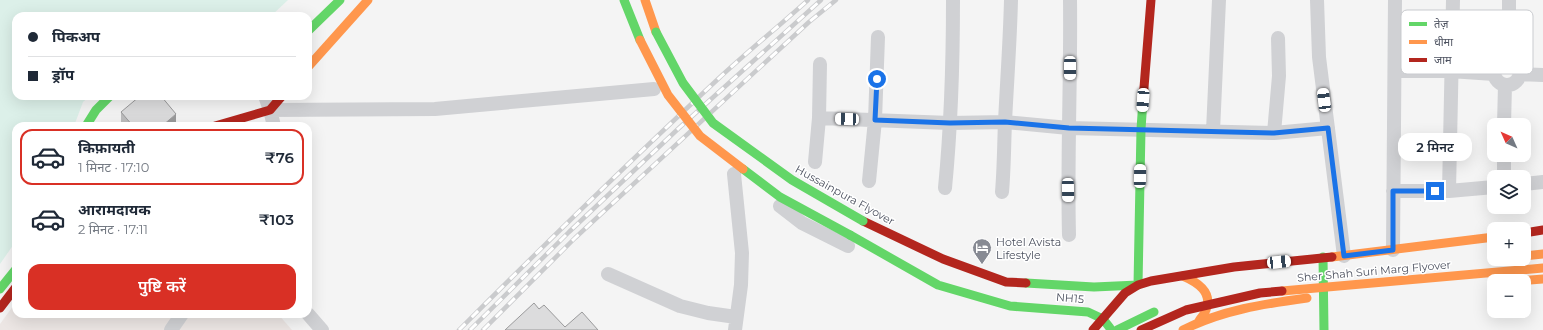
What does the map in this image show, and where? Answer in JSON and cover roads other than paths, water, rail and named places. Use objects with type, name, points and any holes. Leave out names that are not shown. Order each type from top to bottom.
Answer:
[{"type":"main road","points":[[312,28],[340,0]]},
{"type":"main road","points":[[312,63],[368,0]]},
{"type":"main road","points":[[624,0],[640,40],[668,95],[700,136],[780,197],[938,284],[1010,306],[1046,308]]},
{"type":"main road","name":"Hussainpura Flyover","points":[[644,0],[656,32],[683,83],[713,123],[792,180],[862,221],[943,259],[1006,282],[1094,287],[1138,285]]},
{"type":"main road","points":[[1138,285],[1141,129],[1151,0]]},
{"type":"main road","points":[[88,122],[93,113],[104,100]]},
{"type":"main road","points":[[229,122],[270,110],[279,100]]},
{"type":"main road","points":[[1531,232],[1543,230]]},
{"type":"main road","points":[[1093,330],[1125,293],[1138,285],[1151,281],[1234,267],[1344,256],[1487,237]]},
{"type":"main road","points":[[1531,255],[1543,254]]},
{"type":"main road","points":[[1323,257],[1324,330]]},
{"type":"main road","name":"Sher Shah Suri Marg Flyover","points":[[1141,330],[1186,310],[1260,293],[1543,268]]},
{"type":"main road","points":[[0,289],[12,274]]},
{"type":"main road","name":"Sher Shah Suri Marg Flyover","points":[[1315,276],[1330,274]]},
{"type":"main road","points":[[1184,276],[1200,284],[1206,295],[1207,308],[1199,321]]},
{"type":"main road","points":[[1531,280],[1543,279]]},
{"type":"main road","points":[[1183,330],[1199,321],[1263,305],[1324,296],[1401,290]]},
{"type":"main road","points":[[1196,296],[1217,291]]},
{"type":"main road","points":[[0,308],[12,292]]},
{"type":"main road","name":"NH15","points":[[1046,308],[1088,312],[1103,319]]},
{"type":"main road","points":[[1110,309],[1113,329]]},
{"type":"main road","points":[[1113,329],[1160,309]]},
{"type":"main road","points":[[1103,319],[1113,329]]},
{"type":"street","points":[[945,188],[950,123],[953,0]]},
{"type":"street","points":[[1002,192],[1005,163],[1005,122],[1010,52],[1011,0]]},
{"type":"street","points":[[1068,235],[1070,0]]},
{"type":"street","points":[[1213,130],[1220,0]]},
{"type":"street","points":[[1317,0],[1319,57],[1344,256]]},
{"type":"street","points":[[1393,250],[1395,0]]},
{"type":"street","points":[[1453,0],[1453,10]]},
{"type":"street","points":[[869,181],[875,120],[878,37]]},
{"type":"street","points":[[1274,133],[1279,76],[1278,38]]},
{"type":"street","points":[[814,162],[819,118],[820,64]]},
{"type":"street","points":[[1395,71],[1401,71]]},
{"type":"street","points":[[1448,191],[1450,74]]},
{"type":"street","points":[[1494,74],[1499,82],[1505,85],[1512,84],[1517,80],[1520,74],[1543,75]]},
{"type":"street","points":[[1504,118],[1505,85]]},
{"type":"street","points":[[270,110],[435,109],[654,89]]},
{"type":"street","points":[[266,100],[273,122]]},
{"type":"street","points":[[819,118],[950,123],[1005,122],[1069,128],[1213,130],[1274,133],[1328,128]]},
{"type":"street","points":[[608,274],[680,306],[708,313],[736,323],[741,285],[742,253],[734,174],[802,223],[862,253],[926,289],[1028,316],[1046,308]]},
{"type":"street","points":[[1531,183],[1543,182]]},
{"type":"street","points":[[1393,191],[1448,191],[1487,188]]},
{"type":"street","points":[[171,330],[179,318]]},
{"type":"street","points":[[312,318],[322,330]]},
{"type":"railway","points":[[459,330],[523,266],[684,111],[728,70],[808,0]]},
{"type":"railway","points":[[470,330],[569,232],[679,128],[821,0]]},
{"type":"railway","points":[[483,330],[575,238],[809,22],[836,0]]},
{"type":"place","name":"Hotel Avista Lifestyle","points":[[982,265]]}]
